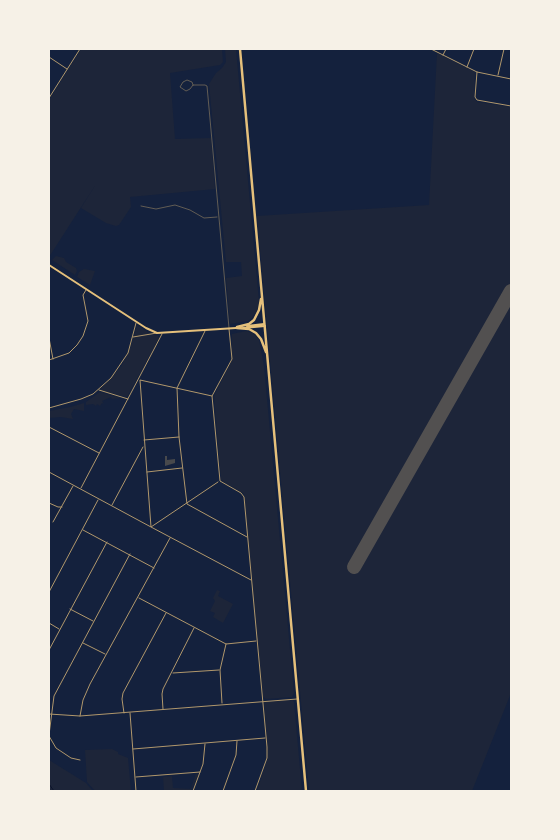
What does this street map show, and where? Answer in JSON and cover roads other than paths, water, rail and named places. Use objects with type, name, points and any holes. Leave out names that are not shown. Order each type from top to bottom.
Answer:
[{"type":"highway","points":[[240,49],[306,791]]},
{"type":"highway","points":[[237,327],[249,324],[257,316],[262,292]]},
{"type":"highway","points":[[237,327],[249,329],[256,333],[261,339],[268,356]]},
{"type":"main road","points":[[49,265],[136,322],[157,333],[205,331],[264,325]]},
{"type":"street","points":[[49,98],[80,49]]},
{"type":"street","points":[[431,49],[477,72],[511,79]]},
{"type":"street","points":[[444,55],[446,49]]},
{"type":"street","points":[[467,67],[474,49]]},
{"type":"street","points":[[498,76],[504,49]]},
{"type":"street","points":[[49,57],[67,69]]},
{"type":"street","points":[[477,72],[475,97],[477,100],[511,106]]},
{"type":"street","points":[[49,360],[69,353],[83,336],[88,321],[83,295],[86,289]]},
{"type":"street","points":[[49,408],[81,400],[98,390],[111,378],[122,364],[133,338],[136,322]]},
{"type":"street","points":[[220,482],[212,396],[232,359],[230,328]]},
{"type":"street","points":[[187,504],[179,437],[176,388],[205,331]]},
{"type":"street","points":[[133,338],[157,333]]},
{"type":"street","points":[[80,489],[140,380],[162,334]]},
{"type":"street","points":[[49,338],[53,359]]},
{"type":"street","points":[[140,380],[212,396]]},
{"type":"street","points":[[140,380],[151,527]]},
{"type":"street","points":[[98,390],[129,399]]},
{"type":"street","points":[[49,427],[99,453]]},
{"type":"street","points":[[143,440],[179,437]]},
{"type":"street","points":[[112,506],[144,445]]},
{"type":"street","points":[[146,472],[182,468]]},
{"type":"street","points":[[49,472],[252,581]]},
{"type":"street","points":[[220,482],[243,494],[266,738],[266,758],[255,791]]},
{"type":"street","points":[[151,527],[220,482]]},
{"type":"street","points":[[53,522],[74,486]]},
{"type":"street","points":[[49,592],[98,499]]},
{"type":"street","points":[[49,503],[58,507],[62,506]]},
{"type":"street","points":[[187,504],[247,538]]},
{"type":"street","points":[[83,529],[154,568]]},
{"type":"street","points":[[80,716],[85,695],[170,537]]},
{"type":"street","points":[[49,650],[107,542]]},
{"type":"street","points":[[80,760],[71,758],[56,748],[49,735],[50,714],[54,696],[130,554]]},
{"type":"street","points":[[138,597],[226,644],[257,641]]},
{"type":"street","points":[[70,609],[94,621]]},
{"type":"street","points":[[124,713],[122,699],[124,693],[167,613]]},
{"type":"street","points":[[49,623],[60,629]]},
{"type":"street","points":[[163,710],[162,691],[194,627]]},
{"type":"street","points":[[83,643],[106,654]]},
{"type":"street","points":[[222,704],[220,670],[226,644]]},
{"type":"street","points":[[172,673],[220,670]]},
{"type":"street","points":[[50,714],[80,716],[130,713],[298,698]]},
{"type":"street","points":[[130,713],[136,791]]},
{"type":"street","points":[[133,749],[266,738]]},
{"type":"street","points":[[223,791],[236,755],[237,740]]},
{"type":"street","points":[[193,791],[205,755],[204,743]]},
{"type":"street","points":[[135,777],[200,772]]},
{"type":"lane","points":[[193,85],[188,90],[182,90],[180,86],[187,80],[192,82],[193,85],[207,86],[230,328]]},
{"type":"lane","points":[[141,206],[156,209],[175,205],[190,210],[204,218],[219,216]]},
{"type":"waterway","points":[[49,784],[54,791]]}]
